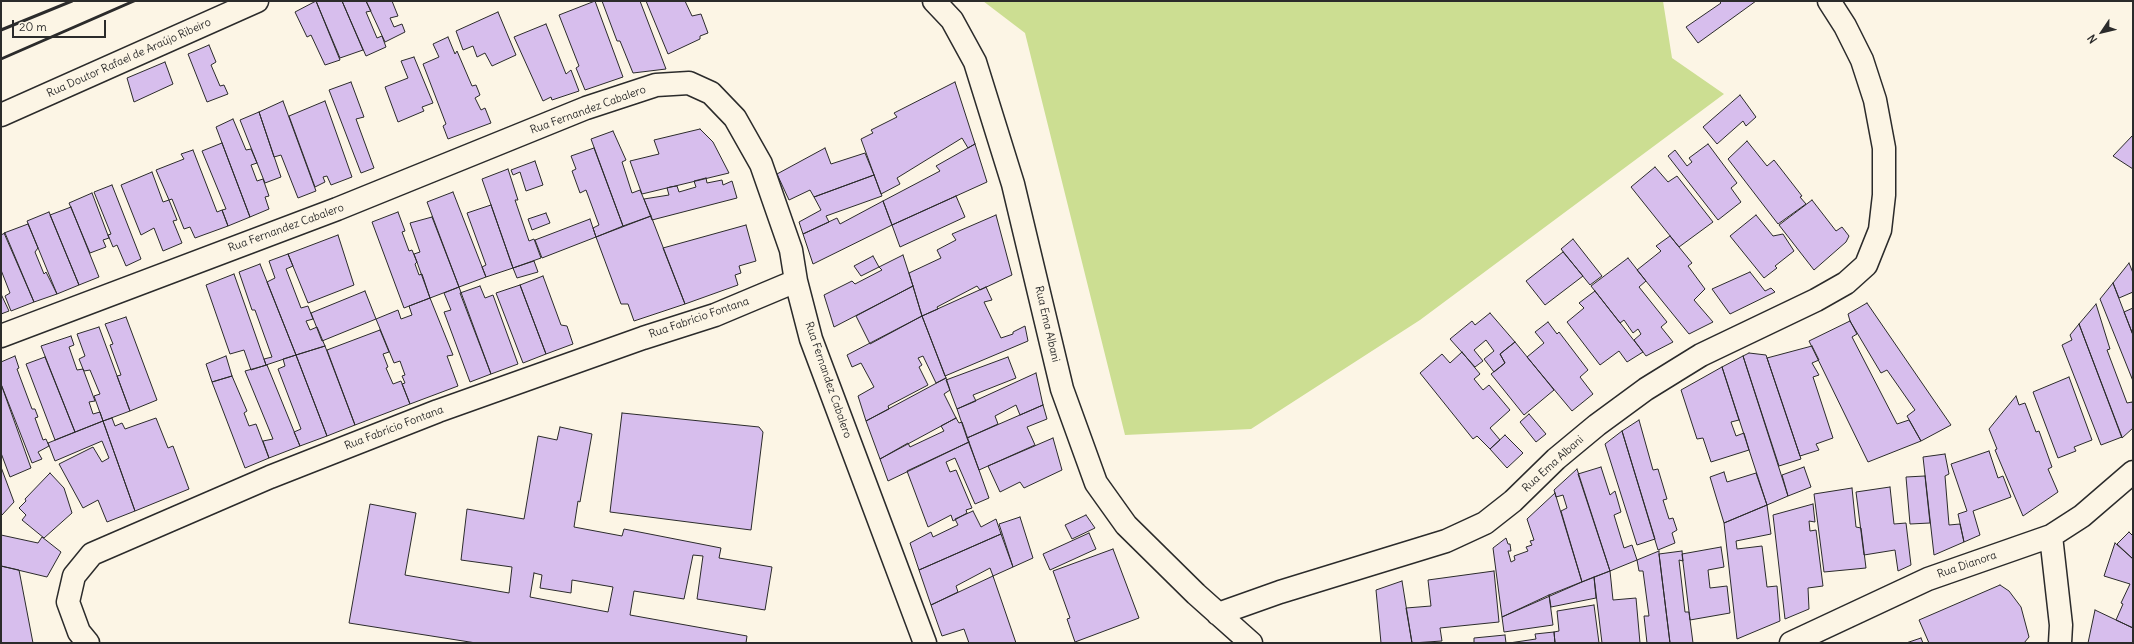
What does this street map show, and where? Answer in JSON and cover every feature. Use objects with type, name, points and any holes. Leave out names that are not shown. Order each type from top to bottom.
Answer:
[{"type":"street","name":"Rua Doutor Rafael de Araújo Ribeiro","points":[[1,115],[257,1]]},
{"type":"street","name":"Rua Ema Albani","points":[[934,1],[952,20],[975,62],[1013,184],[1062,389],[1096,483],[1126,525],[1218,614],[1251,643]]},
{"type":"street","name":"Rua Ema Albani","points":[[1218,614],[1280,592],[1446,541],[1485,523],[1513,501],[1562,454],[1646,389],[1701,355],[1816,300],[1846,283],[1866,265],[1880,230],[1884,195],[1884,148],[1875,100],[1862,60],[1845,26],[1829,1]]},
{"type":"street","name":"Rua Fernandez Cabalero","points":[[1,336],[337,209],[586,108],[656,85],[689,83],[711,93],[735,118],[761,164],[792,250],[796,281],[811,340],[925,643]]},
{"type":"street","name":"Rua Fabrício Fontana","points":[[88,643],[79,632],[68,602],[74,576],[92,554],[270,478],[431,414],[643,338],[715,315],[796,281]]},
{"type":"street","name":"Rua Dianora","points":[[1790,643],[1928,579],[2051,536],[2082,516],[2133,472]]},
{"type":"street","points":[[2051,536],[2061,625],[2060,643]]},
{"type":"green space","points":[[983,1],[1663,1],[1672,58],[1724,94],[1420,320],[1251,429],[1125,435],[1025,33]]},
{"type":"building","points":[[316,1],[342,1],[363,50],[340,58]]},
{"type":"building","points":[[316,1],[340,60],[325,65],[311,35],[307,37],[295,12]]},
{"type":"building","points":[[342,1],[366,1],[371,11],[366,12],[377,38],[382,36],[386,47],[366,56]]},
{"type":"building","points":[[366,1],[392,1],[398,16],[390,18],[394,27],[402,24],[405,32],[385,42]]},
{"type":"building","points":[[595,1],[623,77],[585,90],[576,68],[579,66],[559,15]]},
{"type":"building","points":[[602,1],[640,1],[666,69],[633,73],[620,41],[617,41]]},
{"type":"building","points":[[646,1],[685,1],[692,16],[701,14],[708,33],[700,36],[700,39],[668,54]]},
{"type":"building","points":[[1719,1],[1756,1],[1698,43],[1686,27],[1721,3]]},
{"type":"building","points":[[498,12],[516,55],[492,66],[485,53],[477,57],[473,46],[463,50],[456,31]]},
{"type":"building","points":[[546,24],[566,74],[571,70],[579,91],[552,100],[551,97],[543,101],[514,37]]},
{"type":"building","points":[[448,37],[455,54],[457,51],[472,86],[476,85],[480,95],[475,98],[481,110],[485,108],[491,123],[448,139],[443,126],[446,124],[423,64],[439,57],[433,44]]},
{"type":"building","points":[[209,45],[216,62],[211,65],[220,86],[224,85],[228,94],[207,102],[188,54]]},
{"type":"building","points":[[414,57],[433,103],[422,107],[424,111],[398,122],[385,87],[408,78],[401,61]]},
{"type":"building","points":[[165,62],[173,84],[134,102],[127,78]]},
{"type":"building","points":[[351,82],[364,117],[356,119],[374,168],[361,173],[329,90]]},
{"type":"building","points":[[955,82],[975,144],[968,148],[962,138],[897,178],[900,184],[881,194],[861,139],[873,133],[871,130],[897,117],[894,113]]},
{"type":"building","points":[[1740,95],[1756,117],[1746,126],[1743,121],[1717,144],[1703,127]]},
{"type":"building","points":[[283,101],[316,191],[298,198],[281,155],[274,157],[259,112]]},
{"type":"building","points":[[325,101],[352,177],[331,185],[327,176],[323,177],[325,182],[315,187],[289,116]]},
{"type":"building","points":[[259,112],[281,177],[265,183],[240,120]]},
{"type":"building","points":[[233,119],[246,150],[251,149],[257,163],[251,165],[257,181],[263,179],[269,196],[265,197],[269,209],[250,217],[216,127]]},
{"type":"building","points":[[700,129],[713,142],[729,173],[642,194],[630,161],[659,154],[654,140]]},
{"type":"building","points":[[613,131],[626,160],[622,162],[632,193],[640,190],[651,216],[623,226],[591,139]]},
{"type":"building","points":[[2133,135],[2133,169],[2113,156]]},
{"type":"building","points":[[1747,141],[1767,166],[1774,160],[1802,196],[1800,197],[1806,204],[1778,224],[1728,159]]},
{"type":"building","points":[[222,143],[250,217],[228,226],[222,210],[226,209],[202,151]]},
{"type":"building","points":[[975,144],[987,182],[892,225],[883,201],[940,171],[936,166]]},
{"type":"building","points":[[1708,144],[1737,183],[1731,188],[1741,202],[1718,220],[1668,156],[1675,150],[1687,166],[1692,162],[1689,158]]},
{"type":"building","points":[[594,148],[623,226],[596,237],[593,228],[599,225],[586,190],[580,193],[572,171],[576,169],[571,156]]},
{"type":"building","points":[[825,148],[831,164],[865,153],[874,175],[814,197],[810,190],[789,200],[777,174]]},
{"type":"building","points":[[193,150],[217,212],[222,210],[228,226],[195,238],[190,227],[184,229],[172,199],[169,200],[156,170],[184,159],[181,154]]},
{"type":"building","points":[[535,161],[543,185],[526,191],[520,172],[513,175],[511,170]]},
{"type":"building","points":[[1655,167],[1668,182],[1677,176],[1713,222],[1679,247],[1631,187]]},
{"type":"building","points":[[508,169],[518,200],[515,200],[529,241],[534,239],[541,258],[513,268],[482,179]]},
{"type":"building","points":[[152,172],[163,202],[169,200],[177,220],[173,221],[182,243],[163,251],[154,228],[141,235],[121,185]]},
{"type":"building","points":[[874,175],[882,196],[826,216],[829,222],[803,234],[799,222],[821,210],[814,197]]},
{"type":"building","points":[[706,178],[707,183],[722,180],[723,185],[732,181],[737,198],[652,220],[644,199],[669,195],[667,188],[670,187],[677,186],[679,192],[696,187],[694,181]]},
{"type":"building","points":[[112,185],[141,259],[126,266],[117,245],[113,247],[108,235],[111,234],[94,192]]},
{"type":"building","points":[[453,192],[486,277],[459,287],[427,202]]},
{"type":"building","points":[[92,193],[109,238],[103,240],[106,247],[90,253],[69,203]]},
{"type":"building","points":[[956,196],[965,217],[900,247],[892,225]]},
{"type":"building","points":[[1812,200],[1836,231],[1842,227],[1849,236],[1846,242],[1814,270],[1779,225]]},
{"type":"building","points":[[883,201],[892,225],[813,264],[803,234],[837,218],[840,224]]},
{"type":"building","points":[[491,205],[513,268],[486,277],[482,267],[486,265],[467,213]]},
{"type":"building","points":[[71,207],[99,277],[79,285],[50,215]]},
{"type":"building","points":[[49,212],[79,285],[57,294],[27,221]]},
{"type":"building","points":[[398,212],[405,231],[402,232],[409,251],[412,250],[417,262],[415,264],[419,275],[422,274],[430,298],[404,308],[372,222]]},
{"type":"building","points":[[546,213],[550,223],[532,230],[528,219]]},
{"type":"building","points":[[996,215],[1012,275],[980,290],[977,286],[937,307],[938,309],[922,316],[909,273],[941,258],[937,250],[956,240],[952,234]]},
{"type":"building","points":[[1756,215],[1773,236],[1783,234],[1794,251],[1775,266],[1777,268],[1764,278],[1730,236]]},
{"type":"building","points":[[651,216],[685,304],[634,321],[628,304],[621,304],[596,237]]},
{"type":"building","points":[[432,217],[459,287],[430,298],[414,254],[420,252],[410,223]]},
{"type":"building","points":[[590,219],[596,237],[542,258],[535,240]]},
{"type":"building","points":[[28,224],[38,248],[35,252],[44,274],[46,272],[57,294],[34,302],[4,233]]},
{"type":"building","points":[[746,225],[756,261],[739,266],[741,273],[735,275],[738,285],[685,304],[663,248]]},
{"type":"building","points":[[5,233],[34,302],[11,311],[5,296],[10,293],[1,270],[1,235]]},
{"type":"building","points":[[338,235],[354,285],[308,303],[288,254]]},
{"type":"building","points":[[1670,236],[1692,263],[1688,266],[1705,289],[1694,300],[1713,322],[1689,334],[1637,270],[1661,251],[1656,246]]},
{"type":"building","points":[[1573,239],[1602,276],[1590,285],[1561,249]]},
{"type":"building","points":[[1563,252],[1583,276],[1545,305],[1526,281]]},
{"type":"building","points":[[288,254],[293,266],[286,269],[301,308],[308,306],[313,319],[306,321],[310,330],[317,327],[325,346],[296,355],[267,282],[275,278],[269,261]]},
{"type":"building","points":[[903,255],[913,286],[834,327],[824,295],[852,281],[855,284],[882,270],[879,267]]},
{"type":"building","points":[[873,256],[879,267],[861,276],[854,266]]},
{"type":"building","points":[[1628,258],[1646,281],[1639,287],[1667,322],[1661,327],[1673,342],[1646,356],[1634,340],[1641,334],[1638,329],[1633,333],[1624,320],[1620,323],[1591,286]]},
{"type":"building","points":[[534,261],[538,272],[517,278],[513,268]]},
{"type":"building","points":[[2129,263],[2133,273],[2133,292],[2119,298],[2113,283]]},
{"type":"building","points":[[260,264],[296,355],[266,365],[264,359],[272,357],[255,310],[252,310],[239,272]]},
{"type":"building","points":[[1750,272],[1765,291],[1771,288],[1775,292],[1730,314],[1712,289]]},
{"type":"building","points":[[234,274],[266,365],[251,370],[244,350],[230,354],[206,285]]},
{"type":"building","points":[[543,276],[561,325],[567,326],[573,344],[546,354],[520,285]]},
{"type":"building","points":[[2113,283],[2133,335],[2133,381],[2100,299]]},
{"type":"building","points":[[520,285],[546,354],[523,363],[496,293]]},
{"type":"building","points":[[480,286],[485,298],[493,295],[518,364],[491,374],[460,293]]},
{"type":"building","points":[[913,286],[922,316],[870,344],[856,316]]},
{"type":"building","points":[[459,287],[491,374],[470,382],[444,312],[451,310],[444,293]]},
{"type":"building","points":[[986,287],[992,300],[984,302],[1001,338],[1013,334],[1013,332],[1025,326],[1028,341],[945,376],[922,316]]},
{"type":"building","points":[[365,291],[376,319],[322,341],[311,313]]},
{"type":"building","points":[[1595,291],[1643,352],[1627,362],[1619,351],[1600,365],[1567,322],[1584,308],[1579,303]]},
{"type":"building","points":[[1,294],[9,311],[1,314]]},
{"type":"building","points":[[430,298],[453,355],[447,356],[458,386],[410,404],[402,384],[405,383],[402,376],[405,375],[400,361],[394,363],[376,319],[398,310],[401,319],[412,315],[409,306]]},
{"type":"building","points":[[1867,303],[1951,425],[1921,441],[1907,416],[1915,410],[1887,370],[1881,373],[1850,321],[1848,314]]},
{"type":"building","points":[[2096,304],[2110,349],[2107,350],[2127,403],[2132,402],[2133,405],[2133,428],[2122,438],[2079,324]]},
{"type":"building","points":[[2133,308],[2133,335],[2124,312]]},
{"type":"building","points":[[1490,313],[1515,342],[1500,354],[1505,363],[1494,372],[1484,359],[1494,351],[1486,340],[1474,350],[1483,361],[1475,367],[1450,339],[1472,321],[1475,325]]},
{"type":"building","points":[[922,316],[946,378],[936,383],[923,356],[918,358],[922,365],[919,367],[928,385],[888,406],[889,409],[866,421],[858,396],[874,387],[861,363],[852,367],[847,355]]},
{"type":"building","points":[[126,317],[157,400],[130,411],[117,376],[121,375],[110,345],[113,344],[105,324]]},
{"type":"building","points":[[1850,321],[1857,334],[1852,337],[1897,424],[1909,420],[1921,441],[1868,462],[1809,341]]},
{"type":"building","points":[[1548,322],[1557,334],[1559,332],[1588,370],[1580,377],[1593,394],[1572,411],[1527,357],[1544,343],[1535,332]]},
{"type":"building","points":[[2079,324],[2122,437],[2101,445],[2062,345],[2072,340],[2070,335]]},
{"type":"building","points":[[99,327],[130,411],[103,421],[94,396],[100,394],[90,370],[84,371],[79,359],[85,356],[77,334]]},
{"type":"building","points":[[380,330],[389,352],[383,354],[388,367],[386,368],[393,384],[401,381],[410,404],[355,425],[327,350]]},
{"type":"building","points":[[71,336],[74,345],[69,347],[77,370],[83,369],[95,401],[89,402],[93,414],[100,412],[103,421],[75,432],[41,346]]},
{"type":"building","points":[[1515,342],[1554,390],[1524,415],[1491,374],[1505,363],[1500,354]]},
{"type":"building","points":[[325,346],[355,425],[327,436],[296,355]]},
{"type":"building","points":[[1812,346],[1819,360],[1812,363],[1819,375],[1813,377],[1833,438],[1816,444],[1819,450],[1800,456],[1767,358]]},
{"type":"building","points":[[1462,352],[1480,374],[1474,379],[1483,390],[1489,385],[1510,410],[1490,428],[1500,440],[1490,449],[1477,436],[1473,439],[1420,373],[1442,354],[1450,363]]},
{"type":"building","points":[[1749,353],[1766,355],[1801,459],[1779,466],[1743,356]]},
{"type":"building","points":[[296,355],[327,436],[300,446],[294,432],[301,429],[278,369],[285,366],[283,359]]},
{"type":"building","points":[[15,356],[19,368],[17,369],[32,409],[35,409],[38,417],[35,418],[43,440],[46,439],[49,446],[38,452],[42,459],[32,463],[1,384],[1,362]]},
{"type":"building","points":[[226,356],[232,376],[212,382],[206,364]]},
{"type":"building","points":[[1743,356],[1788,496],[1767,505],[1722,367]]},
{"type":"building","points":[[45,357],[75,432],[55,440],[26,364]]},
{"type":"building","points":[[1008,357],[1016,378],[973,395],[976,401],[957,409],[946,380]]},
{"type":"building","points":[[267,365],[300,446],[269,458],[263,441],[273,439],[245,371]]},
{"type":"building","points":[[1722,367],[1739,420],[1731,422],[1736,436],[1744,433],[1749,450],[1711,462],[1703,438],[1697,439],[1681,390]]},
{"type":"building","points":[[1036,373],[1043,405],[1020,415],[1016,405],[995,416],[998,424],[967,438],[957,409]]},
{"type":"building","points":[[232,376],[247,411],[244,413],[249,426],[256,424],[269,458],[245,468],[212,382]]},
{"type":"building","points":[[2069,377],[2092,440],[2074,447],[2076,451],[2058,458],[2033,392]]},
{"type":"building","points":[[946,378],[950,390],[944,394],[956,418],[880,459],[866,421]]},
{"type":"building","points":[[1,384],[31,468],[10,477],[1,453]]},
{"type":"building","points":[[2016,396],[2019,405],[2025,403],[2036,432],[2039,431],[2052,467],[2048,469],[2058,492],[2023,516],[1995,450],[1997,449],[1989,429]]},
{"type":"building","points":[[1043,405],[1047,419],[1027,427],[1035,445],[979,470],[967,438]]},
{"type":"building","points":[[622,413],[759,427],[763,432],[751,530],[610,512]]},
{"type":"building","points":[[1529,414],[1546,434],[1536,442],[1520,422]]},
{"type":"building","points":[[112,418],[115,426],[122,423],[125,429],[156,418],[168,448],[173,446],[189,489],[135,511],[103,421]]},
{"type":"building","points":[[956,418],[959,423],[962,422],[969,442],[888,481],[880,459],[908,443],[910,447],[944,431],[941,426]]},
{"type":"building","points":[[1639,420],[1653,470],[1658,469],[1667,499],[1663,500],[1669,519],[1673,518],[1677,530],[1672,533],[1675,543],[1658,550],[1622,431]]},
{"type":"building","points":[[103,421],[135,511],[107,522],[98,500],[83,508],[59,464],[93,447],[102,462],[109,458],[102,441],[55,461],[48,443]]},
{"type":"building","points":[[560,427],[592,434],[574,527],[622,536],[624,529],[721,548],[719,558],[772,567],[765,610],[697,599],[703,556],[693,555],[684,599],[634,591],[630,615],[747,636],[746,643],[476,643],[349,623],[370,504],[416,513],[405,575],[509,593],[512,567],[461,560],[467,509],[524,519],[538,436],[557,440]],"holes":[[[534,573],[542,575],[540,588],[571,593],[572,580],[613,587],[608,612],[530,597]]]},
{"type":"building","points":[[1622,431],[1655,539],[1637,545],[1605,444]]},
{"type":"building","points":[[1505,435],[1523,453],[1507,468],[1490,449]]},
{"type":"building","points":[[1053,438],[1062,470],[1024,488],[1020,482],[1000,492],[988,466]]},
{"type":"building","points":[[969,442],[989,498],[975,504],[955,458],[946,462],[950,472],[956,470],[972,508],[966,510],[967,513],[953,521],[951,515],[928,527],[907,471]]},
{"type":"building","points":[[1989,451],[1998,478],[2003,476],[2011,497],[1973,511],[1980,535],[1964,542],[1958,514],[1967,511],[1951,464]]},
{"type":"building","points":[[1945,454],[1949,474],[1945,476],[1949,525],[1960,524],[1964,542],[1934,555],[1923,457]]},
{"type":"building","points":[[1,467],[14,502],[2,515],[1,514]]},
{"type":"building","points":[[1601,467],[1610,495],[1615,491],[1621,512],[1614,515],[1624,548],[1632,545],[1637,560],[1610,571],[1578,474]]},
{"type":"building","points":[[1804,467],[1811,487],[1788,496],[1782,475]]},
{"type":"building","points":[[1577,469],[1610,571],[1582,582],[1561,511],[1567,508],[1563,495],[1556,497],[1554,490]]},
{"type":"building","points":[[1724,472],[1727,482],[1756,473],[1767,505],[1724,523],[1710,477]]},
{"type":"building","points":[[50,473],[64,488],[72,513],[44,538],[22,520],[26,515],[19,508],[26,501],[25,499]]},
{"type":"building","points":[[1925,476],[1930,523],[1910,524],[1906,477]]},
{"type":"building","points":[[1890,487],[1894,524],[1906,523],[1911,565],[1898,571],[1895,550],[1864,555],[1856,492]]},
{"type":"building","points":[[1852,488],[1856,527],[1861,528],[1866,568],[1824,572],[1814,494]]},
{"type":"building","points":[[1555,493],[1582,582],[1502,617],[1493,548],[1506,538],[1508,544],[1510,544],[1511,551],[1508,551],[1511,562],[1515,560],[1514,556],[1528,551],[1526,547],[1532,545],[1530,541],[1534,540],[1527,519]]},
{"type":"building","points":[[1813,504],[1815,522],[1809,521],[1810,531],[1816,530],[1823,586],[1808,588],[1809,609],[1785,619],[1773,515]]},
{"type":"building","points":[[1767,505],[1771,534],[1736,541],[1737,549],[1762,546],[1767,587],[1777,586],[1780,621],[1737,639],[1724,523]]},
{"type":"building","points":[[973,511],[981,527],[996,519],[1001,534],[919,570],[910,543],[931,532],[933,537],[958,525],[955,519]]},
{"type":"building","points":[[1086,515],[1095,528],[1072,539],[1065,525]]},
{"type":"building","points":[[1020,517],[1033,558],[1013,567],[999,524]]},
{"type":"building","points":[[2129,532],[2133,536],[2133,559],[2117,544]]},
{"type":"building","points":[[1089,533],[1096,549],[1050,570],[1043,554]]},
{"type":"building","points":[[1001,534],[1013,567],[993,576],[990,568],[956,586],[958,592],[931,605],[919,570]]},
{"type":"building","points":[[1,535],[38,543],[42,537],[61,552],[47,577],[1,566]]},
{"type":"building","points":[[2115,543],[2133,559],[2133,628],[2116,620],[2123,604],[2121,603],[2130,584],[2104,576]]},
{"type":"building","points":[[1721,547],[1724,567],[1708,570],[1710,588],[1727,586],[1730,613],[1690,620],[1682,554]]},
{"type":"building","points":[[1113,549],[1139,618],[1075,642],[1067,619],[1070,618],[1053,571]]},
{"type":"building","points":[[1659,551],[1670,643],[1647,643],[1644,616],[1649,616],[1643,571],[1639,571],[1637,560]]},
{"type":"building","points":[[1682,551],[1683,561],[1679,560],[1685,612],[1689,612],[1693,643],[1670,643],[1659,554]]},
{"type":"building","points":[[1,566],[19,570],[33,643],[1,643]]},
{"type":"building","points":[[1494,571],[1499,622],[1440,628],[1442,641],[1412,643],[1406,608],[1431,606],[1428,580]]},
{"type":"building","points":[[1610,571],[1613,600],[1636,598],[1640,643],[1602,643],[1594,577]]},
{"type":"building","points":[[993,576],[1016,643],[969,643],[964,629],[942,636],[931,605]]},
{"type":"building","points":[[1594,577],[1596,598],[1551,607],[1549,595]]},
{"type":"building","points":[[1402,581],[1412,643],[1381,643],[1376,590]]},
{"type":"building","points":[[2000,585],[2009,591],[2021,607],[2029,637],[2024,643],[1929,643],[1919,620]]},
{"type":"building","points":[[1549,595],[1553,625],[1504,632],[1502,617]]},
{"type":"building","points":[[1594,605],[1599,643],[1555,643],[1554,632],[1559,631],[1557,611]]},
{"type":"building","points":[[2095,610],[2133,628],[2133,643],[2088,643]]},
{"type":"building","points":[[1554,632],[1555,643],[1509,643],[1536,639],[1535,634]]},
{"type":"building","points":[[1505,635],[1506,643],[1474,643],[1474,638]]},
{"type":"building","points":[[1921,638],[1923,643],[1906,643]]},
{"type":"railway","points":[[1,30],[72,1]]},
{"type":"railway","points":[[1,59],[134,1]]}]
